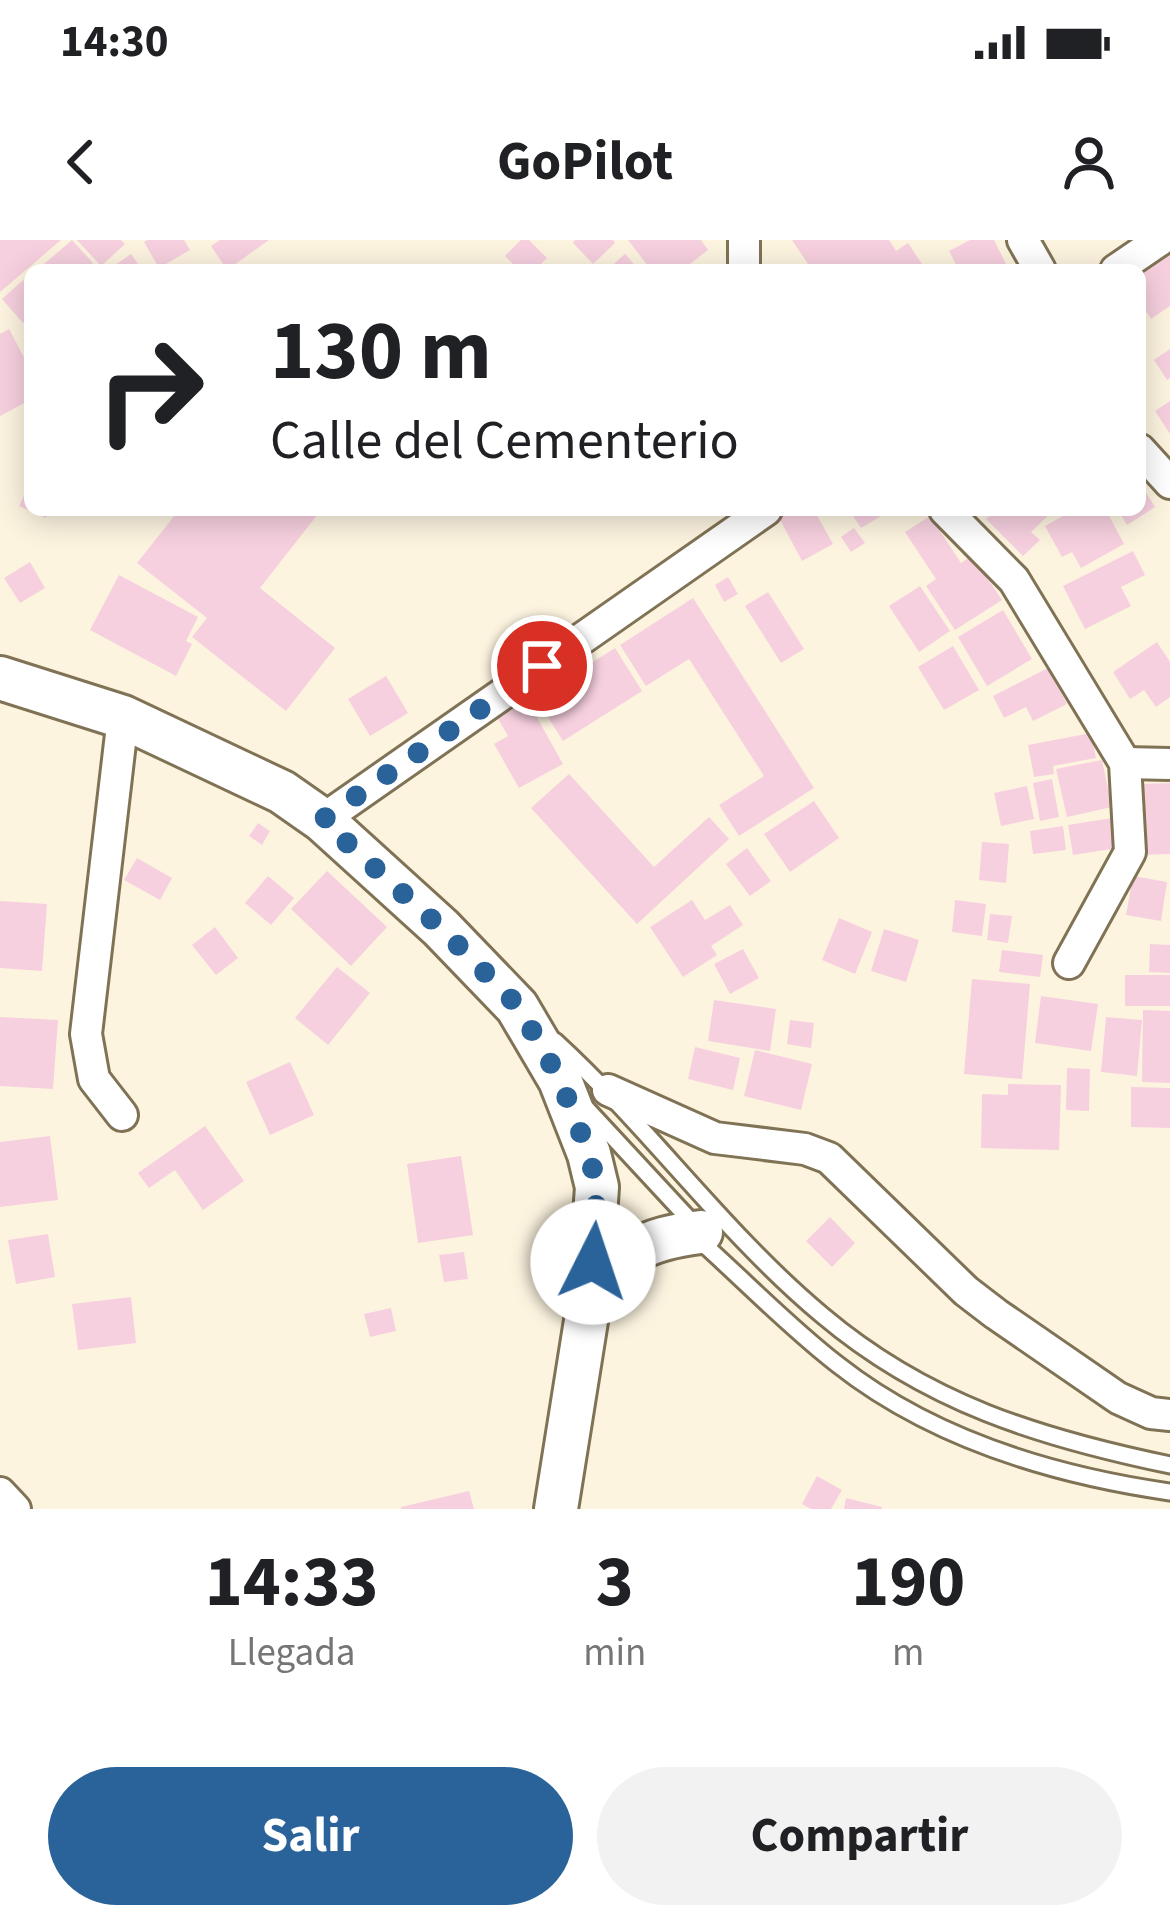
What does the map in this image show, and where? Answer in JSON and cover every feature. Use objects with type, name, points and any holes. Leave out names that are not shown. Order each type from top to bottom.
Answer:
[{"type":"main road","points":[[0,678],[123,718],[282,792],[322,820],[518,1006],[560,1080],[597,1187],[589,1302],[556,1509]]},
{"type":"main road","points":[[589,1302],[623,1258],[663,1237],[701,1232]]},
{"type":"main road","points":[[569,1440],[586,1509]]},
{"type":"street","points":[[1125,264],[1160,240]]},
{"type":"street","points":[[1146,457],[1170,483]]},
{"type":"street","points":[[322,820],[750,516]]},
{"type":"street","points":[[951,516],[1014,580],[1125,763],[1130,852],[1069,963]]},
{"type":"street","points":[[122,1115],[94,1079],[86,1034],[123,718]]},
{"type":"street","points":[[1125,763],[1170,764]]},
{"type":"street","points":[[608,1090],[715,1138],[805,1149],[829,1158],[981,1303],[1118,1398],[1150,1413],[1170,1414]]},
{"type":"street","points":[[0,1493],[15,1509]]},
{"type":"lane","points":[[518,1006],[608,1090],[722,1219],[823,1316],[898,1368],[961,1403],[1057,1441],[1170,1465]]},
{"type":"lane","points":[[560,1080],[701,1232],[699,1240],[835,1363],[883,1396],[1003,1453],[1090,1480],[1170,1492]]},
{"type":"building","points":[[0,240],[61,240],[33,264],[24,264],[24,272],[0,292]]},
{"type":"building","points":[[72,240],[93,263],[92,264],[44,264]]},
{"type":"building","points":[[77,240],[121,240],[125,244],[103,264]]},
{"type":"building","points":[[184,240],[190,250],[157,264],[144,242]]},
{"type":"building","points":[[220,240],[269,240],[235,264],[223,264],[211,246]]},
{"type":"building","points":[[521,240],[529,240],[547,258],[541,264],[513,264],[505,256]]},
{"type":"building","points":[[575,240],[613,240],[615,243],[593,264]]},
{"type":"building","points":[[628,240],[701,240],[708,250],[690,264],[646,264]]},
{"type":"building","points":[[792,240],[889,240],[896,251],[908,243],[922,264],[808,264]]},
{"type":"building","points":[[970,240],[994,240],[1006,264],[956,264],[949,251]]},
{"type":"building","points":[[1170,244],[1170,306],[1151,319],[1146,311],[1146,265]]},
{"type":"building","points":[[131,254],[138,264],[117,264]]},
{"type":"building","points":[[625,254],[634,264],[614,264]]},
{"type":"building","points":[[24,279],[24,322],[23,323],[2,299]]},
{"type":"building","points":[[9,329],[24,358],[24,403],[0,416],[0,334]]},
{"type":"building","points":[[1170,349],[1170,378],[1167,380],[1154,360]]},
{"type":"building","points":[[1170,401],[1170,434],[1155,411]]},
{"type":"building","points":[[1146,493],[1155,507],[1146,513]]},
{"type":"building","points":[[174,516],[316,516],[260,588],[335,648],[286,711],[192,637],[207,618],[137,563]]},
{"type":"building","points":[[778,516],[817,516],[833,544],[802,561]]},
{"type":"building","points":[[853,516],[881,516],[861,528]]},
{"type":"building","points":[[930,516],[961,563],[972,555],[1002,600],[955,630],[926,586],[936,579],[905,532]]},
{"type":"building","points":[[1048,516],[1031,532],[1040,540],[1023,556],[986,519]]},
{"type":"building","points":[[1063,516],[1109,516],[1124,544],[1081,568],[1072,552],[1062,557],[1045,526]]},
{"type":"building","points":[[854,528],[865,543],[851,552],[841,537]]},
{"type":"building","points":[[1133,551],[1145,575],[1121,587],[1131,606],[1085,629],[1063,586]]},
{"type":"building","points":[[30,562],[45,588],[20,603],[4,578]]},
{"type":"building","points":[[119,575],[198,617],[186,641],[192,644],[176,676],[90,630]]},
{"type":"building","points":[[728,577],[738,594],[724,602],[715,585]]},
{"type":"building","points":[[920,586],[950,631],[919,652],[889,606]]},
{"type":"building","points":[[768,592],[804,649],[781,663],[745,606]]},
{"type":"building","points":[[693,598],[814,788],[739,836],[719,805],[764,776],[689,659],[646,686],[620,645]]},
{"type":"building","points":[[1003,610],[1032,659],[987,686],[958,637]]},
{"type":"building","points":[[1157,642],[1170,662],[1170,697],[1156,707],[1144,690],[1130,699],[1113,672]]},
{"type":"building","points":[[953,646],[979,690],[944,710],[918,667]]},
{"type":"building","points":[[615,648],[642,691],[563,741],[536,698]]},
{"type":"building","points":[[1048,668],[1067,704],[1033,721],[1026,707],[1004,718],[993,696]]},
{"type":"building","points":[[386,676],[408,713],[370,736],[348,699]]},
{"type":"building","points":[[526,698],[563,764],[519,788],[494,744],[508,736],[496,715]]},
{"type":"building","points":[[1091,733],[1096,758],[1053,766],[1054,774],[1034,777],[1028,745]]},
{"type":"building","points":[[1102,760],[1112,807],[1067,817],[1056,769]]},
{"type":"building","points":[[569,774],[654,867],[709,817],[729,839],[637,924],[531,808]]},
{"type":"building","points":[[1052,779],[1059,817],[1040,821],[1033,783]]},
{"type":"building","points":[[1170,783],[1170,854],[1142,855],[1138,784]]},
{"type":"building","points":[[1027,786],[1034,819],[1001,826],[994,793]]},
{"type":"building","points":[[814,801],[839,838],[790,872],[764,834]]},
{"type":"building","points":[[1112,818],[1118,848],[1073,855],[1068,825]]},
{"type":"building","points":[[258,823],[270,831],[262,845],[249,836]]},
{"type":"building","points":[[1063,826],[1066,850],[1033,854],[1030,831]]},
{"type":"building","points":[[982,842],[1009,844],[1006,883],[979,880]]},
{"type":"building","points":[[747,848],[771,881],[750,896],[726,864]]},
{"type":"building","points":[[137,858],[172,878],[160,900],[124,880]]},
{"type":"building","points":[[327,871],[387,927],[351,966],[291,909]]},
{"type":"building","points":[[268,876],[294,898],[271,925],[245,903]]},
{"type":"building","points":[[1133,876],[1167,882],[1161,921],[1126,915]]},
{"type":"building","points":[[692,900],[705,920],[730,905],[743,925],[711,946],[717,955],[683,977],[650,927]]},
{"type":"building","points":[[955,900],[986,904],[982,936],[952,932]]},
{"type":"building","points":[[0,901],[47,904],[42,971],[0,968]]},
{"type":"building","points":[[990,914],[1012,916],[1008,943],[987,940]]},
{"type":"building","points":[[839,918],[872,932],[855,974],[822,960]]},
{"type":"building","points":[[215,927],[238,958],[216,975],[192,945]]},
{"type":"building","points":[[884,929],[919,940],[906,982],[871,971]]},
{"type":"building","points":[[1150,944],[1170,945],[1170,973],[1149,972]]},
{"type":"building","points":[[743,949],[759,978],[730,994],[714,964]]},
{"type":"building","points":[[1002,950],[1043,955],[1040,977],[999,972]]},
{"type":"building","points":[[337,967],[370,993],[328,1045],[295,1018]]},
{"type":"building","points":[[1125,975],[1170,975],[1170,1006],[1125,1006]]},
{"type":"building","points":[[972,979],[1030,984],[1022,1079],[964,1074]]},
{"type":"building","points":[[1041,996],[1098,1004],[1091,1051],[1035,1043]]},
{"type":"building","points":[[714,1000],[776,1009],[770,1051],[708,1041]]},
{"type":"building","points":[[1143,1010],[1170,1011],[1170,1083],[1142,1082]]},
{"type":"building","points":[[0,1017],[58,1020],[53,1089],[0,1086]]},
{"type":"building","points":[[1106,1017],[1142,1020],[1137,1076],[1101,1072]]},
{"type":"building","points":[[790,1020],[814,1023],[811,1048],[787,1044]]},
{"type":"building","points":[[695,1047],[740,1058],[733,1090],[688,1079]]},
{"type":"building","points":[[755,1050],[812,1064],[801,1110],[744,1096]]},
{"type":"building","points":[[290,1062],[314,1115],[270,1135],[246,1082]]},
{"type":"building","points":[[1067,1068],[1090,1069],[1089,1111],[1066,1110]]},
{"type":"building","points":[[1008,1084],[1061,1085],[1059,1150],[981,1148],[982,1094],[1008,1095]]},
{"type":"building","points":[[1131,1087],[1170,1088],[1170,1128],[1131,1127]]},
{"type":"building","points":[[205,1126],[244,1181],[203,1210],[175,1170],[149,1188],[138,1173]]},
{"type":"building","points":[[50,1136],[58,1200],[0,1207],[0,1142]]},
{"type":"building","points":[[461,1156],[473,1235],[418,1243],[407,1164]]},
{"type":"building","points":[[830,1217],[855,1243],[832,1267],[806,1241]]},
{"type":"building","points":[[48,1234],[55,1277],[16,1284],[8,1240]]},
{"type":"building","points":[[464,1252],[468,1279],[444,1282],[439,1255]]},
{"type":"building","points":[[131,1297],[136,1343],[78,1350],[72,1304]]},
{"type":"building","points":[[391,1308],[396,1331],[370,1337],[364,1314]]},
{"type":"building","points":[[817,1476],[842,1490],[831,1509],[802,1504]]},
{"type":"building","points":[[469,1491],[474,1509],[401,1509],[401,1507]]},
{"type":"building","points":[[846,1498],[882,1507],[882,1509],[844,1509]]},
{"type":"route","points":[[542,666],[322,820],[518,1006],[560,1080],[589,1154],[597,1187],[593,1262]]}]
